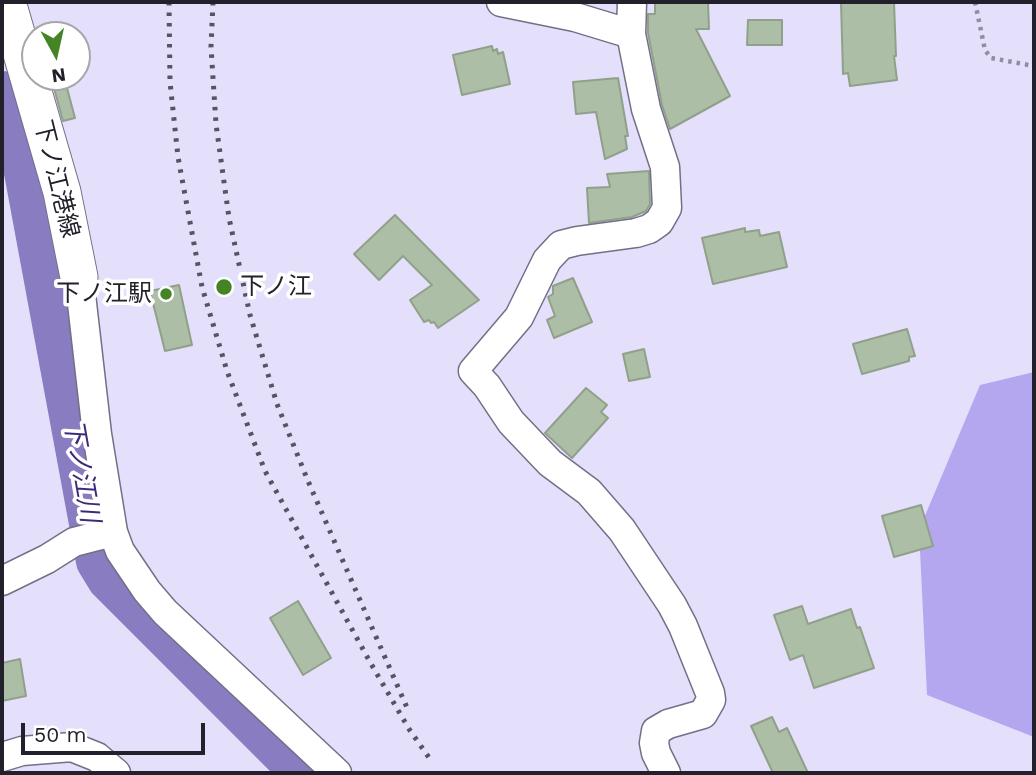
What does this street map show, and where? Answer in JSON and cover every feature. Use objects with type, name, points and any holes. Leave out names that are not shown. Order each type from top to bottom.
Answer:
[{"type":"main road","name":"下ノ江港線","points":[[7,2],[62,192],[79,277]]},
{"type":"street","points":[[501,2],[575,17],[631,34]]},
{"type":"street","points":[[632,2],[631,34],[642,93],[665,167],[667,208],[664,216],[649,229],[636,233],[577,241],[561,246],[547,260],[519,317],[473,371],[487,386],[511,422],[550,463],[589,492],[622,530],[673,605],[711,700],[703,714],[668,724],[656,731],[656,753],[666,773]]},
{"type":"street","points":[[2,60],[14,72],[41,120]]},
{"type":"street","points":[[79,277],[97,434],[99,536],[125,560],[165,612],[337,773]]},
{"type":"street","points":[[2,580],[99,536]]},
{"type":"street","points":[[2,757],[22,751],[72,747],[97,757],[116,773]]},
{"type":"path","points":[[975,2],[985,50],[991,58],[1034,66]]},
{"type":"shaded area","points":[[1034,372],[1034,737],[927,695],[919,530],[980,385]]},
{"type":"building","points":[[655,2],[708,2],[709,29],[696,29],[730,96],[670,129],[662,105],[648,33],[648,14],[655,14]]},
{"type":"building","points":[[841,2],[894,2],[897,80],[850,86],[848,73],[843,74]]},
{"type":"building","points":[[748,20],[782,20],[782,45],[747,45]]},
{"type":"building","points":[[492,46],[493,51],[497,49],[498,54],[503,52],[510,84],[462,95],[453,55]]},
{"type":"building","points":[[618,78],[628,136],[625,136],[627,149],[605,159],[596,112],[576,114],[573,82]]},
{"type":"building","points":[[55,91],[68,91],[75,118],[63,121]]},
{"type":"building","points":[[649,171],[650,204],[646,211],[632,217],[589,223],[587,188],[610,187],[607,174]]},
{"type":"building","points":[[395,215],[479,300],[438,328],[434,322],[424,322],[410,300],[432,285],[403,256],[379,280],[354,254]]},
{"type":"building","points":[[745,228],[745,232],[759,230],[760,236],[779,232],[787,267],[713,284],[702,238]]},
{"type":"building","points":[[573,278],[592,322],[554,338],[547,320],[555,316],[548,297],[553,294],[553,286]]},
{"type":"building","name":"下ノ江駅","points":[[179,285],[192,345],[165,351],[150,291]]},
{"type":"building","points":[[907,329],[915,356],[909,357],[909,361],[862,374],[853,344]]},
{"type":"building","points":[[644,349],[650,377],[629,381],[623,354]]},
{"type":"building","points":[[586,388],[607,405],[601,412],[608,418],[572,458],[545,433]]},
{"type":"building","points":[[921,505],[933,546],[894,557],[882,516]]},
{"type":"building","points":[[298,601],[331,658],[303,675],[270,618]]},
{"type":"building","points":[[802,606],[808,624],[851,609],[874,668],[814,688],[803,655],[790,660],[774,615]]},
{"type":"building","points":[[20,659],[26,696],[2,701],[2,663]]},
{"type":"building","points":[[772,717],[779,732],[787,728],[808,773],[773,773],[751,726]]},
{"type":"waterway","name":"下ノ江川","points":[[2,93],[12,114],[26,172],[98,561],[109,579],[303,773]]},
{"type":"railway","points":[[169,2],[170,82],[178,157],[202,287],[227,371],[265,471],[370,662],[409,729],[432,762]]},
{"type":"railway","points":[[213,2],[211,47],[216,124],[229,218],[250,315],[277,404],[408,710]]},
{"type":"place","name":"下ノ江","points":[[224,287]]},
{"type":"place","name":"下ノ江駅","points":[[166,294]]}]
